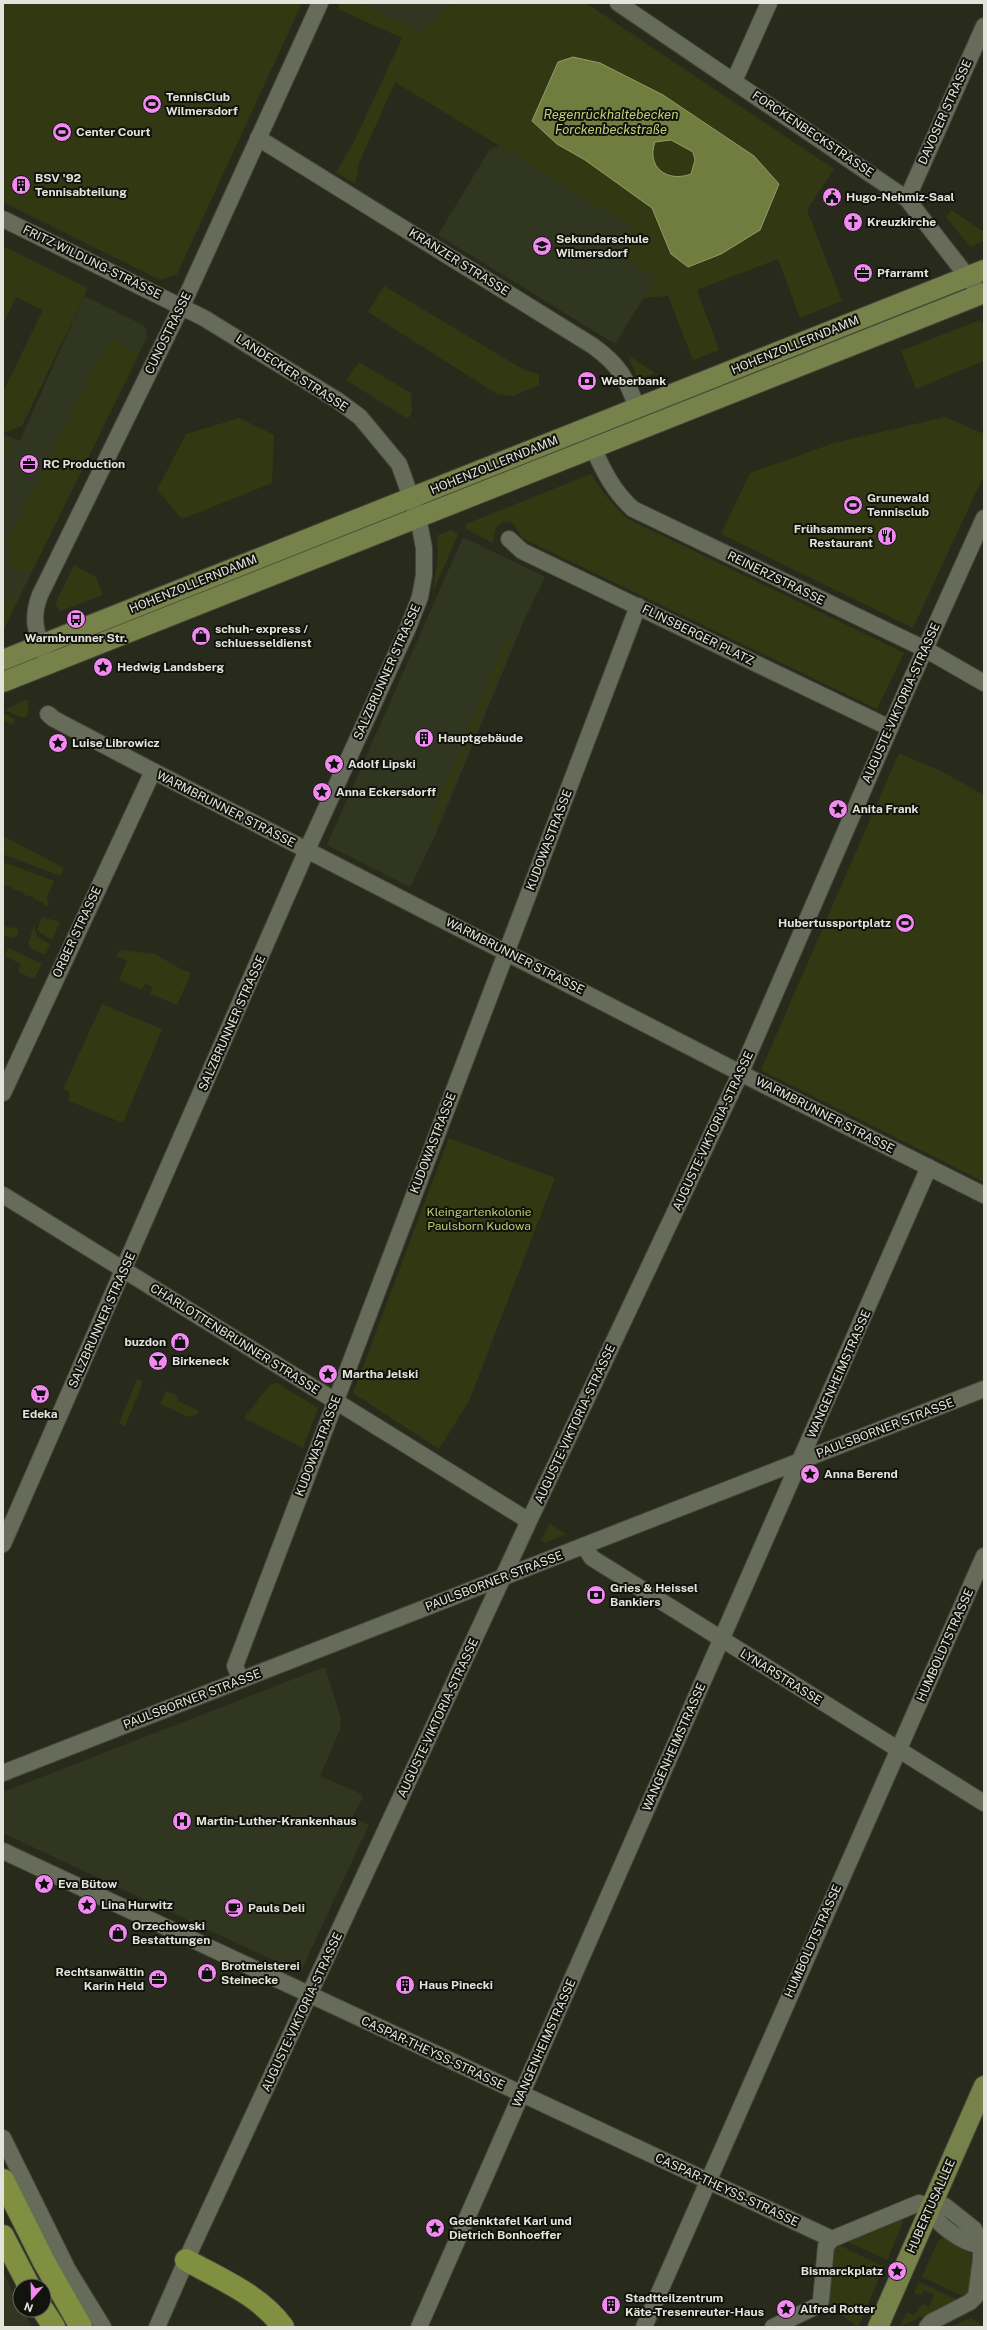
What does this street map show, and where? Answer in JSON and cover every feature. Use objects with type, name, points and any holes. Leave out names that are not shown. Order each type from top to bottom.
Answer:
[{"type":"highway","points":[[3,2180],[44,2262],[81,2327]]},
{"type":"highway","points":[[3,2236],[25,2278]]},
{"type":"highway","points":[[186,2260],[250,2296],[265,2307],[283,2327]]},
{"type":"highway","points":[[48,2318],[54,2327]]},
{"type":"main road","name":"HOHENZOLLERNDAMM","points":[[3,660],[976,273]]},
{"type":"main road","name":"HOHENZOLLERNDAMM","points":[[3,682],[983,295]]},
{"type":"main road","name":"HUBERTUSALLEE","points":[[878,2327],[984,2086]]},
{"type":"street","name":"CUNOSTRASSE","points":[[48,664],[33,616],[40,595],[181,306],[320,3]]},
{"type":"street","name":"FORCKENBECKSTRASSE","points":[[618,3],[907,199],[976,273],[983,295]]},
{"type":"street","points":[[734,81],[769,3]]},
{"type":"street","name":"DAVOSER STRASSE","points":[[907,199],[984,26]]},
{"type":"street","name":"KRANZER STRASSE","points":[[258,138],[593,346],[613,360],[630,388],[637,408]]},
{"type":"street","name":"FRITZ-WILDUNG-STRASSE","points":[[3,219],[181,306]]},
{"type":"street","name":"LANDECKER STRASSE","points":[[181,306],[337,400],[360,418],[399,464],[412,497]]},
{"type":"street","name":"REINERZSTRASSE","points":[[593,448],[611,484],[620,497],[633,509],[925,649],[984,683]]},
{"type":"street","name":"SALZBRUNNER STRASSE","points":[[3,1544],[307,850],[408,628],[420,597],[424,575],[424,548],[418,517],[412,497]]},
{"type":"street","name":"AUGUSTE-VIKTORIA-STRASSE","points":[[158,2327],[186,2260],[529,1521],[741,1072],[890,728],[984,518]]},
{"type":"street","name":"FLINSBERGER PLATZ","points":[[509,539],[522,551],[890,728]]},
{"type":"street","name":"KUDOWASTRASSE","points":[[241,1680],[236,1666],[638,606]]},
{"type":"street","name":"WARMBRUNNER STRASSE","points":[[48,714],[54,720],[153,771],[984,1195]]},
{"type":"street","name":"ORBER STRASSE","points":[[3,1093],[153,771]]},
{"type":"street","name":"WANGENHEIMSTRASSE","points":[[419,2327],[929,1167]]},
{"type":"street","name":"CHARLOTTENBRUNNER STRASSE","points":[[3,1195],[529,1521]]},
{"type":"street","name":"PAULSBORNER STRASSE","points":[[3,1773],[984,1389]]},
{"type":"street","name":"LYNARSTRASSE","points":[[584,1546],[592,1558],[984,1803]]},
{"type":"street","name":"HUMBOLDTSTRASSE","points":[[644,2327],[707,2181],[984,1556]]},
{"type":"street","name":"CASPAR-THEYSS-STRASSE","points":[[3,1851],[832,2239]]},
{"type":"street","points":[[3,2138],[68,2270],[103,2327]]},
{"type":"street","points":[[773,2327],[819,2305],[822,2300],[826,2246],[832,2239],[919,2203],[931,2207],[945,2206],[979,2227],[982,2245],[977,2293],[970,2302],[931,2322],[927,2327]]},
{"type":"street","points":[[931,2207],[938,2220],[945,2227],[971,2244],[982,2245]]},
{"type":"street","points":[[970,2302],[984,2309]]},
{"type":"shaded area","points":[[359,3],[454,3],[420,31]]},
{"type":"shaded area","name":"Sekundarschule Wilmersdorf","points":[[500,146],[630,226],[633,236],[656,278],[615,344],[438,235],[490,149]]},
{"type":"shaded area","points":[[84,296],[143,325],[146,329],[147,337],[3,631],[3,434],[20,441]]},
{"type":"shaded area","points":[[463,537],[545,577],[525,618],[434,838],[410,887],[327,845]]},
{"type":"shaded area","name":"Martin-Luther-Krankenhaus","points":[[325,1667],[341,1719],[340,1730],[320,1776],[361,1794],[363,1798],[352,1817],[369,1825],[300,1973],[3,1833],[3,1792]]},
{"type":"shaded area","points":[[3,2272],[12,2289],[12,2318],[27,2318],[32,2327],[3,2327]]},
{"type":"green space","name":"TennisClub Wilmersdorf","points":[[3,3],[302,3],[177,274],[160,280],[3,202]]},
{"type":"green space","points":[[340,3],[359,3],[420,31],[454,3],[586,3],[834,169],[807,210],[842,301],[800,318],[778,259],[697,290],[719,350],[693,360],[668,296],[644,298],[656,278],[621,256],[633,236],[630,226],[395,82],[359,163],[355,184],[336,172],[354,142],[402,38],[338,9]],"holes":[[[600,63],[663,95],[754,156],[779,184],[760,230],[671,254],[652,208],[585,160],[557,144]]]},
{"type":"green space","points":[[671,140],[693,152],[695,160],[691,174],[674,176],[661,171],[656,165],[653,159],[655,142]]},
{"type":"green space","points":[[951,210],[984,232],[984,241],[970,247],[946,217]]},
{"type":"green space","points":[[3,246],[88,288],[22,426],[7,432],[3,430],[3,392],[43,310],[16,297],[3,324]]},
{"type":"green space","points":[[384,286],[526,371],[539,374],[539,385],[513,396],[497,394],[368,312]]},
{"type":"green space","points":[[980,320],[984,325],[984,361],[916,389],[901,351]]},
{"type":"green space","points":[[111,339],[139,354],[32,571],[23,572],[6,562],[13,547],[7,544],[97,359],[100,361]]},
{"type":"green space","points":[[628,355],[655,373],[638,380]]},
{"type":"green space","points":[[359,362],[411,393],[412,412],[408,419],[346,380]]},
{"type":"green space","name":"Grunewald Tennisclub","points":[[945,417],[984,434],[984,475],[913,628],[721,534],[750,473],[834,443]]},
{"type":"green space","points":[[239,418],[274,435],[272,483],[182,519],[157,490],[186,434]]},
{"type":"green space","points":[[3,438],[12,442],[3,463]]},
{"type":"green space","points":[[591,474],[606,496],[626,518],[904,653],[877,709],[522,538],[513,523],[503,522],[497,527],[493,543],[466,529],[466,524]]},
{"type":"green space","points":[[451,530],[457,533],[457,537],[434,589],[433,587],[438,560],[437,538],[438,535]]},
{"type":"green space","points":[[74,565],[96,577],[103,595],[60,611],[55,604]]},
{"type":"green space","points":[[9,595],[18,600],[3,631],[3,605]]},
{"type":"green space","points":[[507,638],[513,640],[435,827],[428,825]]},
{"type":"green space","points":[[25,700],[29,701],[27,717],[20,717],[5,710]]},
{"type":"green space","points":[[3,713],[15,719],[12,725],[3,720]]},
{"type":"green space","name":"Hubertussportplatz","points":[[899,753],[943,772],[984,795],[984,1182],[761,1070]]},
{"type":"green space","points":[[3,836],[64,868],[60,876],[3,854]]},
{"type":"green space","points":[[3,862],[54,881],[46,899],[49,900],[47,906],[43,904],[44,902],[34,899],[34,897],[24,895],[23,892],[3,885]]},
{"type":"green space","points":[[42,917],[60,922],[52,941],[37,930]]},
{"type":"green space","points":[[35,922],[36,934],[42,940],[50,944],[45,955],[32,949],[28,944]]},
{"type":"green space","points":[[3,925],[12,929],[14,926],[18,930],[18,935],[13,938],[3,935]]},
{"type":"green space","points":[[8,948],[42,964],[34,979],[18,972],[21,964],[5,956]]},
{"type":"green space","points":[[120,950],[155,954],[191,973],[177,1005],[150,994],[153,987],[145,984],[142,990],[119,980],[127,961],[116,956]]},
{"type":"green space","points":[[102,1004],[162,1029],[123,1123],[69,1101],[69,1092],[63,1089]]},
{"type":"green space","name":"Kleingartenkolonie Paulsborn Kudowa","points":[[449,1138],[555,1178],[469,1401],[439,1449],[353,1393]]},
{"type":"green space","points":[[137,1379],[142,1381],[142,1385],[125,1426],[119,1423]]},
{"type":"green space","points":[[277,1383],[318,1408],[303,1448],[244,1418],[270,1385]]},
{"type":"green space","points":[[166,1391],[176,1395],[178,1401],[199,1411],[198,1414],[189,1417],[160,1404]]},
{"type":"green space","points":[[550,1524],[566,1534],[545,1543],[541,1540]]},
{"type":"green space","points":[[900,2216],[903,2223],[887,2260],[846,2241]]},
{"type":"green space","points":[[945,2237],[952,2239],[974,2256],[973,2285],[965,2297],[922,2277],[938,2241]]},
{"type":"green space","points":[[837,2244],[884,2267],[858,2327],[831,2307],[828,2301],[831,2253]]},
{"type":"green space","points":[[919,2282],[960,2301],[900,2326],[907,2312],[914,2315],[922,2304],[929,2307],[934,2295],[923,2290],[921,2295],[914,2293]]},
{"type":"green space","points":[[971,2318],[984,2327],[950,2327]]},
{"type":"water","name":"Regenrückhaltebecken Forckenbeckstraße","points":[[573,57],[600,63],[663,95],[754,156],[779,184],[760,230],[721,254],[688,267],[671,254],[652,208],[585,160],[557,144],[532,121],[558,62]],"holes":[[[671,140],[693,152],[695,160],[691,174],[682,176],[674,176],[661,171],[653,159],[655,142]]]},
{"type":"place","name":"TennisClub Wilmersdorf","points":[[152,104]]},
{"type":"place","name":"Center Court","points":[[62,132]]},
{"type":"place","name":"BSV '92 Tennisabteilung","points":[[21,185]]},
{"type":"place","name":"Hugo-Nehmiz-Saal","points":[[832,197]]},
{"type":"place","name":"Kreuzkirche","points":[[853,222]]},
{"type":"place","name":"Sekundarschule Wilmersdorf","points":[[542,246]]},
{"type":"place","name":"Pfarramt","points":[[863,273]]},
{"type":"place","name":"Weberbank","points":[[587,381]]},
{"type":"place","name":"RC Production","points":[[29,464]]},
{"type":"place","name":"Grunewald Tennisclub","points":[[853,505]]},
{"type":"place","name":"Frühsammers Restaurant","points":[[887,536]]},
{"type":"place","name":"Warmbrunner Str.","points":[[76,619]]},
{"type":"place","name":"schuh- express / schluesseldienst","points":[[201,636]]},
{"type":"place","name":"Hedwig Landsberg","points":[[103,667]]},
{"type":"place","name":"Hauptgebäude","points":[[424,738]]},
{"type":"place","name":"Luise Librowicz","points":[[58,743]]},
{"type":"place","name":"Adolf Lipski","points":[[334,764]]},
{"type":"place","name":"Anna Eckersdorff","points":[[322,792]]},
{"type":"place","name":"Anita Frank","points":[[838,809]]},
{"type":"place","name":"Hubertussportplatz","points":[[905,923]]},
{"type":"place","name":"buzdon","points":[[180,1342]]},
{"type":"place","name":"Birkeneck","points":[[158,1361]]},
{"type":"place","name":"Martha Jelski","points":[[328,1374]]},
{"type":"place","name":"Edeka","points":[[40,1394]]},
{"type":"place","name":"Anna Berend","points":[[810,1474]]},
{"type":"place","name":"Gries & Heissel Bankiers","points":[[596,1595]]},
{"type":"place","name":"Martin-Luther-Krankenhaus","points":[[182,1821]]},
{"type":"place","name":"Eva Bütow","points":[[44,1884]]},
{"type":"place","name":"Lina Hurwitz","points":[[87,1905]]},
{"type":"place","name":"Pauls Deli","points":[[234,1908]]},
{"type":"place","name":"Orzechowski Bestattungen","points":[[118,1933]]},
{"type":"place","name":"Brotmeisterei Steinecke","points":[[207,1973]]},
{"type":"place","name":"Rechtsanwältin Karin Held","points":[[158,1979]]},
{"type":"place","name":"Haus Pinecki","points":[[405,1985]]},
{"type":"place","name":"Gedenktafel Karl und Dietrich Bonhoeffer","points":[[435,2228]]},
{"type":"place","name":"Bismarckplatz","points":[[897,2271]]},
{"type":"place","name":"Stadtteilzentrum Käte-Tresenreuter-Haus","points":[[611,2305]]},
{"type":"place","name":"Alfred Rotter","points":[[786,2309]]}]
